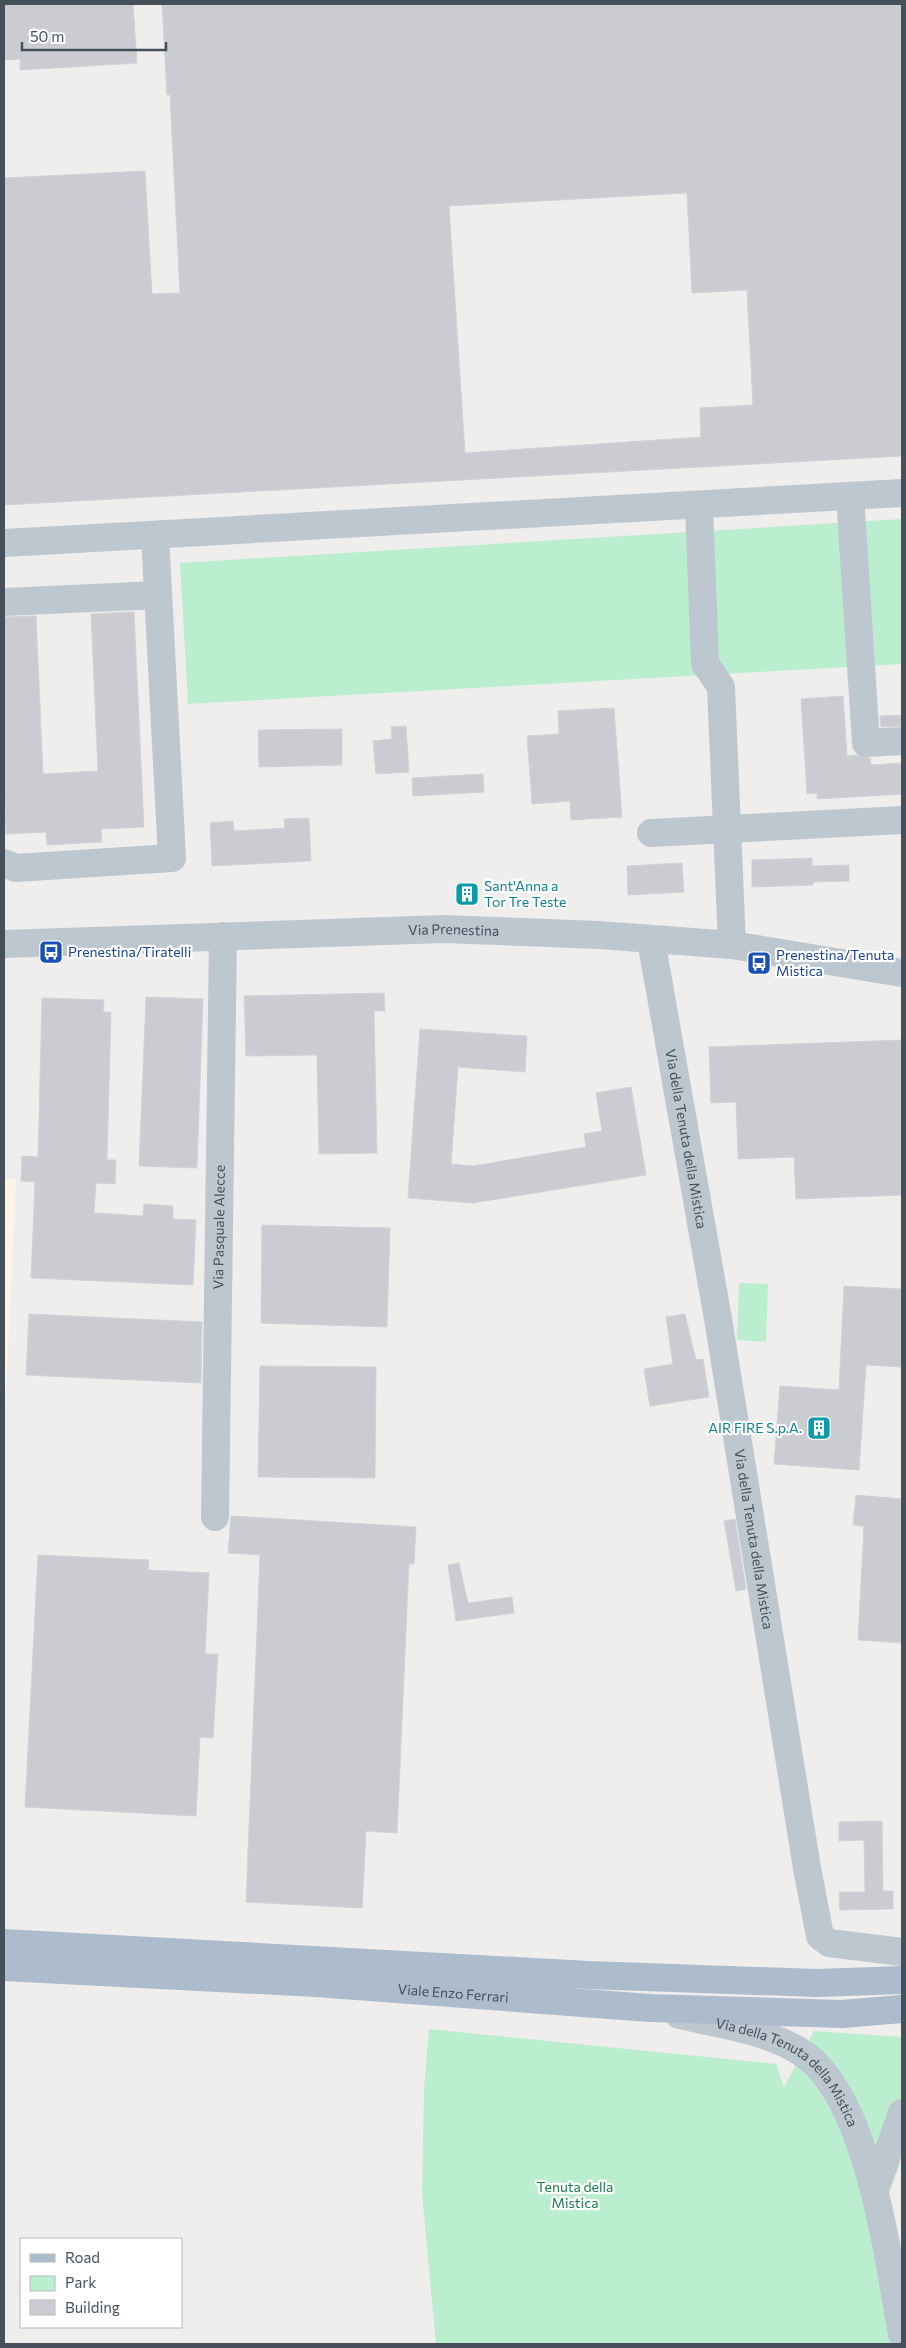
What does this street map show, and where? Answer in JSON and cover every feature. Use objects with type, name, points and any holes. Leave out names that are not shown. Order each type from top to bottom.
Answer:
[{"type":"main road","name":"Viale Enzo Ferrari","points":[[4,1943],[588,1975],[817,1984],[902,1980]]},
{"type":"main road","name":"Viale Enzo Ferrari","points":[[4,1967],[316,1983],[650,2008],[842,2014],[902,2010]]},
{"type":"street","points":[[4,543],[902,493]]},
{"type":"street","points":[[850,496],[866,743],[902,741]]},
{"type":"street","points":[[699,505],[705,663],[721,687],[732,946]]},
{"type":"street","points":[[4,863],[16,868],[172,858],[155,535]]},
{"type":"street","points":[[4,602],[158,595]]},
{"type":"street","points":[[651,833],[902,820]]},
{"type":"street","name":"Via Prenestina","points":[[4,944],[444,929],[547,932],[732,946],[902,973]]},
{"type":"street","name":"Via Pasquale Alecce","points":[[215,1517],[223,936]]},
{"type":"street","name":"Via della Tenuta della Mistica","points":[[650,940],[716,1310],[807,1868],[820,1936],[829,1943],[902,1952]]},
{"type":"street","name":"Via della Tenuta della Mistica","points":[[650,2008],[776,2040],[805,2055],[817,2065],[838,2092],[875,2189],[902,2334]]},
{"type":"street","points":[[875,2189],[902,2113]]},
{"type":"shaded area","points":[[4,1179],[16,1179],[4,1431]]},
{"type":"green space","points":[[902,519],[902,664],[188,704],[180,563]]},
{"type":"green space","points":[[739,1283],[768,1284],[766,1342],[737,1340]]},
{"type":"green space","name":"Tenuta della Mistica","points":[[429,2029],[776,2064],[784,2087],[814,2031],[902,2037],[902,2136],[892,2138],[900,2164],[871,2241],[891,2344],[436,2344],[422,2194],[424,2089]]},
{"type":"building","points":[[4,4],[133,4],[137,63],[20,70],[20,59],[4,60]]},
{"type":"building","points":[[162,4],[902,4],[902,456],[4,505],[4,178],[145,171],[152,294],[180,293],[170,95],[167,95]],"holes":[[[687,193],[692,293],[747,290],[753,405],[700,408],[701,437],[465,453],[449,206]]]},
{"type":"building","points":[[134,612],[144,827],[101,829],[102,842],[47,845],[46,832],[6,834],[4,617],[36,616],[43,774],[98,771],[91,614]]},
{"type":"building","points":[[843,696],[847,756],[857,755],[870,758],[871,765],[902,763],[902,794],[817,799],[817,793],[807,794],[801,699]]},
{"type":"building","points":[[614,708],[622,817],[571,820],[570,801],[532,804],[527,736],[559,734],[558,711]]},
{"type":"building","points":[[902,715],[902,726],[881,727],[880,716]]},
{"type":"building","points":[[406,726],[409,772],[376,774],[373,741],[392,739],[391,727]]},
{"type":"building","points":[[342,729],[342,765],[259,767],[258,730]]},
{"type":"building","points":[[483,774],[484,792],[413,796],[412,778]]},
{"type":"building","points":[[309,818],[311,861],[212,866],[210,823],[233,821],[234,831],[285,828],[284,819]]},
{"type":"building","points":[[812,858],[812,866],[849,865],[849,881],[813,882],[813,885],[752,887],[752,860]]},
{"type":"building","points":[[682,863],[684,892],[628,895],[627,866]]},
{"type":"building","name":"Sant'Anna a Tor Tre Teste","points":[[459,886],[476,886],[476,903],[458,903]]},
{"type":"building","points":[[384,993],[385,1011],[374,1011],[377,1153],[319,1154],[317,1055],[246,1056],[244,996]]},
{"type":"building","points":[[146,997],[203,999],[197,1168],[139,1166]]},
{"type":"building","points":[[42,998],[104,1000],[103,1012],[111,1012],[107,1160],[116,1160],[115,1184],[96,1183],[94,1213],[143,1216],[144,1204],[173,1206],[173,1219],[196,1220],[193,1285],[31,1278],[35,1182],[21,1181],[22,1156],[38,1157]]},
{"type":"building","points":[[420,1029],[527,1036],[525,1072],[458,1067],[451,1164],[473,1166],[586,1147],[584,1134],[602,1131],[596,1093],[631,1087],[646,1175],[473,1203],[408,1198]]},
{"type":"building","points":[[902,1040],[902,1195],[796,1199],[794,1157],[738,1159],[736,1102],[711,1103],[709,1047]]},
{"type":"building","points":[[262,1225],[390,1228],[387,1327],[261,1323]]},
{"type":"building","points":[[844,1286],[902,1289],[902,1367],[866,1365],[859,1470],[774,1464],[780,1386],[839,1390]]},
{"type":"building","points":[[29,1314],[202,1322],[201,1383],[26,1375]]},
{"type":"building","points":[[685,1314],[696,1360],[703,1359],[709,1397],[650,1406],[644,1369],[673,1364],[666,1317]]},
{"type":"building","points":[[260,1366],[376,1367],[375,1478],[258,1477]]},
{"type":"building","points":[[856,1495],[902,1499],[902,1643],[858,1640],[864,1526],[853,1525]]},
{"type":"building","points":[[231,1516],[416,1527],[414,1564],[409,1564],[397,1833],[366,1831],[362,1908],[246,1902],[260,1555],[228,1553]]},
{"type":"building","points":[[735,1519],[746,1589],[736,1591],[724,1521]]},
{"type":"building","points":[[38,1555],[149,1560],[148,1570],[209,1573],[205,1654],[218,1654],[213,1738],[200,1737],[196,1816],[25,1807]]},
{"type":"building","points":[[459,1563],[468,1603],[512,1597],[514,1613],[456,1621],[448,1565]]},
{"type":"building","points":[[882,1821],[883,1891],[893,1891],[893,1909],[840,1910],[839,1892],[865,1892],[864,1840],[839,1841],[839,1822]]},
{"type":"place","name":"Sant'Anna a Tor Tre Teste","points":[[467,894]]},
{"type":"place","name":"Prenestina/Tiratelli","points":[[51,952]]},
{"type":"place","name":"Prenestina/Tenuta Mistica","points":[[759,963]]},
{"type":"place","name":"AIR FIRE S.p.A.","points":[[819,1428]]}]
